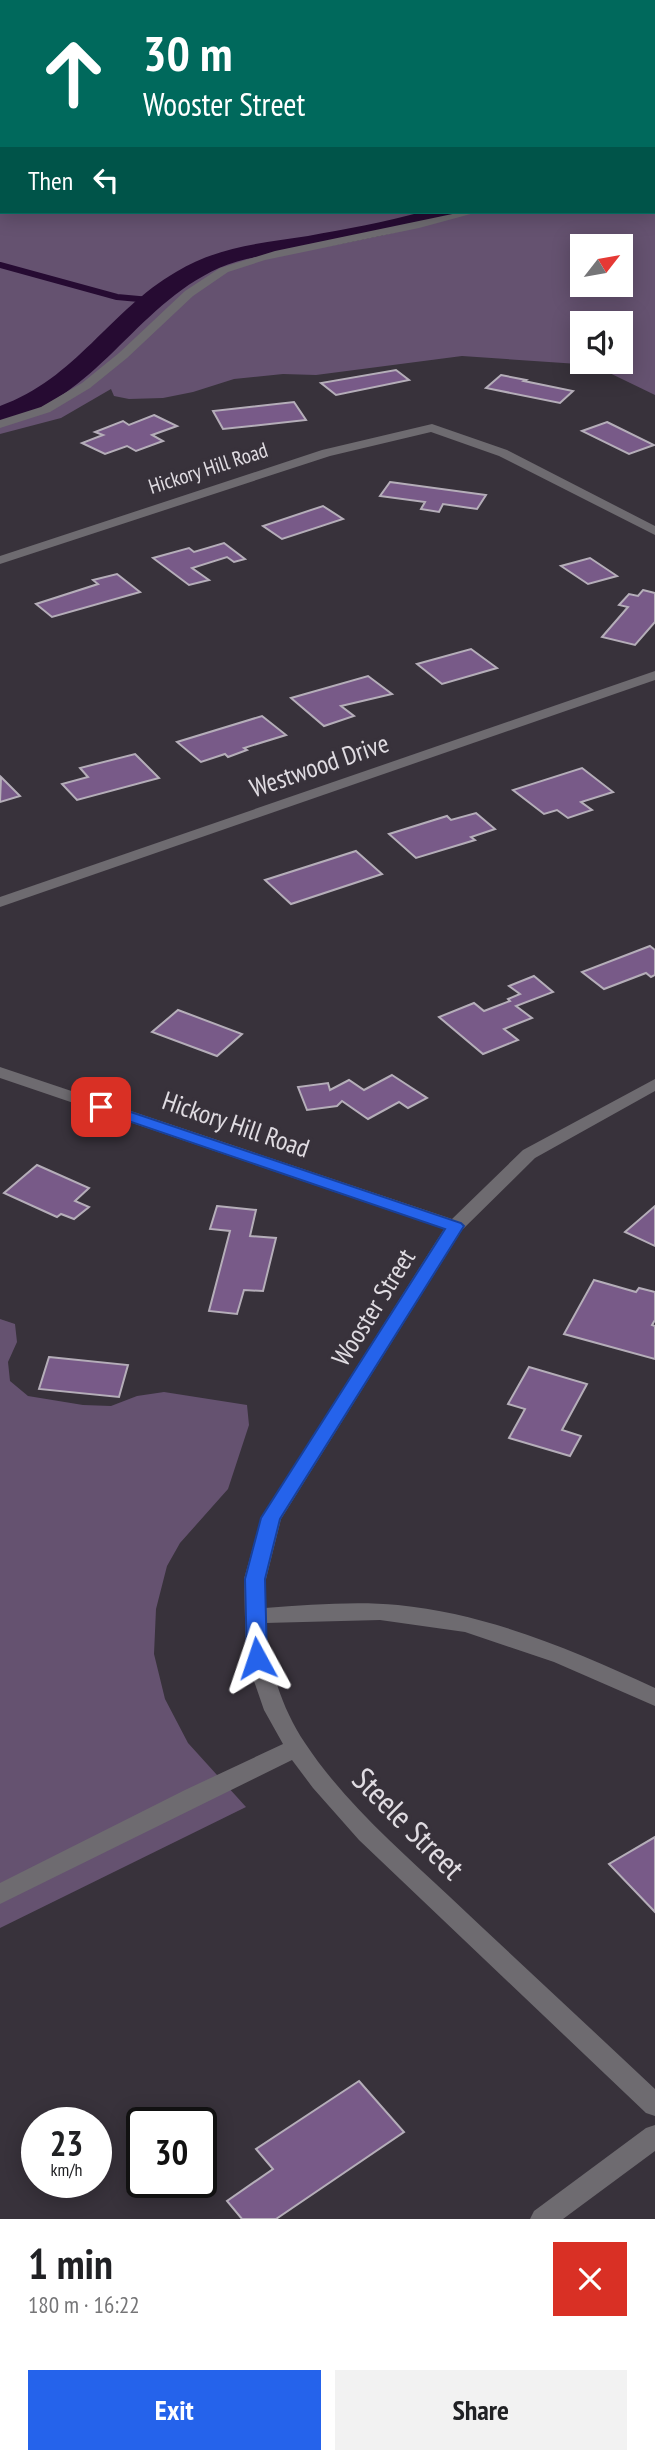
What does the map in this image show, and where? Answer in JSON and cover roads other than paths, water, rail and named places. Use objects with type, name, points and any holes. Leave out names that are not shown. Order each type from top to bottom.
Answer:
[{"type":"street","points":[[0,424],[32,416],[66,401],[115,364],[193,289],[223,270],[266,255],[369,236],[463,214]]},
{"type":"street","name":"Hickory Hill Road","points":[[0,560],[326,453],[432,428],[503,453],[655,531]]},
{"type":"street","name":"Westwood Drive","points":[[0,902],[655,675]]},
{"type":"street","name":"Hickory Hill Road","points":[[0,1072],[455,1226]]},
{"type":"street","name":"Wooster Street","points":[[271,1518],[455,1226],[529,1154],[655,1084]]},
{"type":"street","name":"Steele Street","points":[[271,1518],[255,1579],[257,1658],[275,1710],[296,1748],[321,1782],[367,1833],[655,2105]]},
{"type":"street","points":[[254,1616],[397,1613],[495,1630],[586,1664],[655,1698]]},
{"type":"street","points":[[0,1894],[215,1785],[296,1748]]},
{"type":"street","points":[[543,2219],[655,2136]]},
{"type":"waterway","points":[[0,415],[32,404],[59,387],[156,297],[182,277],[212,262],[247,252],[376,230],[439,214]]},
{"type":"waterway","points":[[0,265],[117,297],[150,300]]}]
